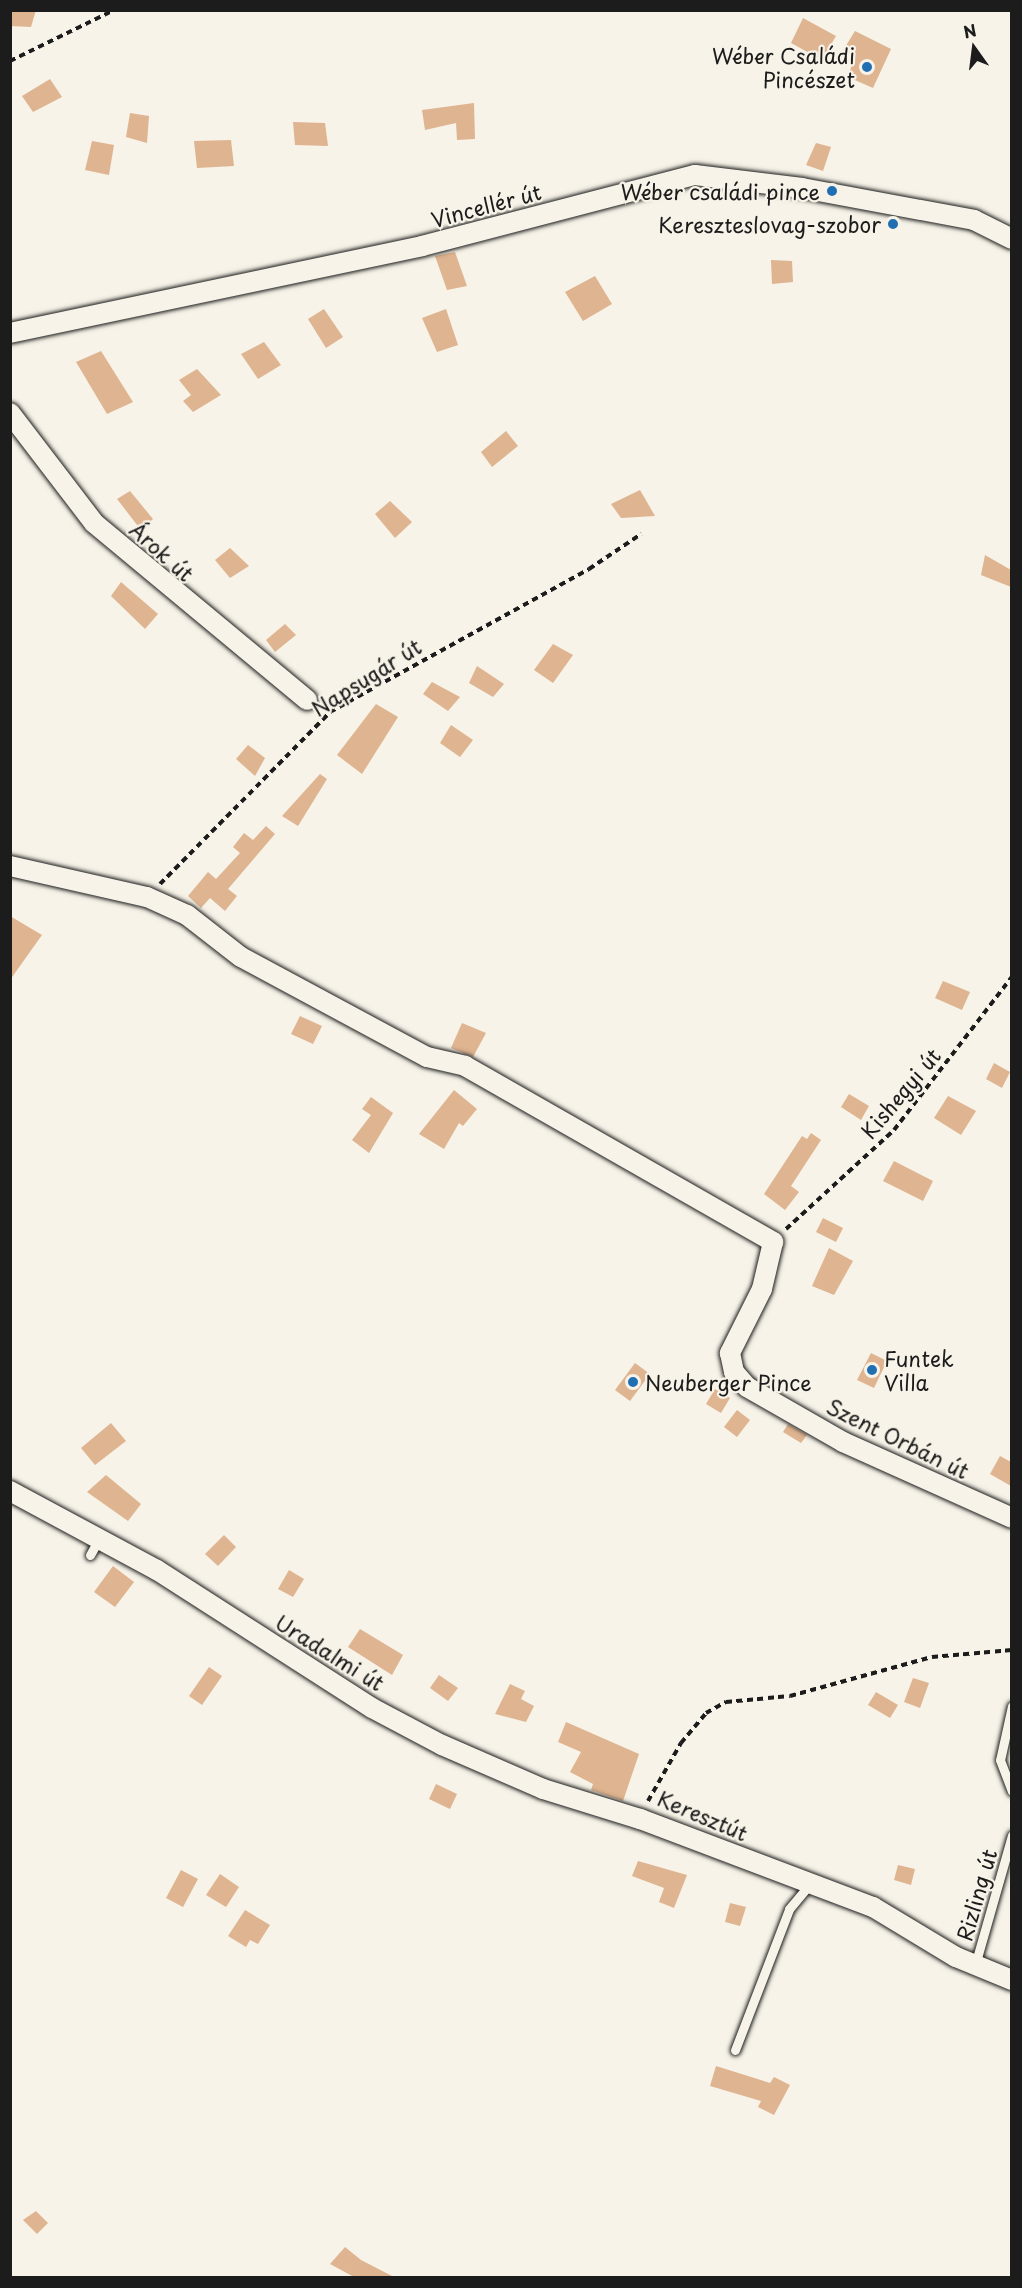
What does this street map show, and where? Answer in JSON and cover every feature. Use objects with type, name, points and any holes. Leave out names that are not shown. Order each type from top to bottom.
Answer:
[{"type":"street","name":"Vincellér út","points":[[10,333],[422,246],[695,175],[802,188],[974,220],[1011,239]]},
{"type":"street","name":"Árok út","points":[[10,413],[94,523],[307,700]]},
{"type":"street","points":[[10,866],[147,897],[186,915],[241,957],[427,1057],[465,1066],[773,1242]]},
{"type":"street","name":"Szent Orbán út","points":[[773,1242],[762,1289],[730,1353],[741,1380],[843,1442],[1011,1518]]},
{"type":"street","name":"Uradalmi út","points":[[10,1491],[94,1547],[427,1738],[543,1789],[640,1819]]},
{"type":"street","name":"Keresztút","points":[[640,1819],[873,1907],[975,1965],[1011,1980]]},
{"type":"lane","points":[[1011,1706],[1000,1760],[1011,1791]]},
{"type":"lane","name":"Rizling út","points":[[975,1965],[1011,1835]]},
{"type":"lane","points":[[735,2050],[789,1909],[811,1883]]},
{"type":"path","points":[[10,61],[114,10]]},
{"type":"path","name":"Napsugár út","points":[[147,897],[330,712],[589,569],[641,534]]},
{"type":"path","name":"Kishegyi út","points":[[773,1242],[894,1130],[1011,977]]},
{"type":"path","name":"Keresztút","points":[[640,1819],[660,1773],[681,1743],[706,1713],[726,1702],[790,1696],[933,1657],[1011,1650]]},
{"type":"building","points":[[10,10],[36,10],[31,27],[10,26]]},
{"type":"building","points":[[803,18],[836,36],[822,60],[791,43]]},
{"type":"building","name":"Wéber Családi Pincészet","points":[[855,31],[891,49],[873,88],[848,77],[854,58],[842,52]]},
{"type":"building","points":[[50,79],[62,97],[33,112],[22,96]]},
{"type":"building","points":[[474,103],[475,139],[457,140],[456,123],[425,130],[422,110]]},
{"type":"building","points":[[130,113],[149,116],[147,143],[126,137]]},
{"type":"building","points":[[293,122],[325,123],[328,146],[295,145]]},
{"type":"building","points":[[231,140],[234,166],[197,168],[194,141]]},
{"type":"building","points":[[92,141],[114,145],[109,175],[85,170]]},
{"type":"building","points":[[816,143],[831,147],[823,171],[806,165]]},
{"type":"building","points":[[455,252],[467,286],[447,290],[435,256]]},
{"type":"building","points":[[771,260],[792,261],[793,282],[772,284]]},
{"type":"building","points":[[595,276],[612,304],[583,321],[565,292]]},
{"type":"building","points":[[324,309],[343,337],[326,348],[308,319]]},
{"type":"building","points":[[446,309],[458,345],[437,352],[422,318]]},
{"type":"building","points":[[264,342],[281,365],[258,379],[241,354]]},
{"type":"building","points":[[101,351],[133,402],[107,414],[76,362]]},
{"type":"building","points":[[197,369],[221,395],[193,412],[183,401],[191,395],[179,380]]},
{"type":"building","points":[[506,431],[518,446],[492,467],[481,452]]},
{"type":"building","points":[[640,490],[655,516],[621,518],[611,504]]},
{"type":"building","points":[[130,491],[153,519],[141,530],[117,499]]},
{"type":"building","points":[[390,501],[412,522],[395,538],[375,514]]},
{"type":"building","points":[[230,548],[249,566],[230,578],[215,560]]},
{"type":"building","points":[[985,555],[1011,570],[1011,587],[981,575]]},
{"type":"building","points":[[121,582],[158,614],[145,629],[111,596]]},
{"type":"building","points":[[285,624],[296,635],[275,652],[266,640]]},
{"type":"building","points":[[553,644],[573,655],[553,683],[534,670]]},
{"type":"building","points":[[477,666],[504,684],[493,697],[469,683]]},
{"type":"building","points":[[432,682],[460,697],[448,711],[423,694]]},
{"type":"building","points":[[376,704],[398,717],[362,774],[337,755]]},
{"type":"building","points":[[451,725],[473,740],[460,757],[440,743]]},
{"type":"building","points":[[248,745],[265,758],[255,776],[236,759]]},
{"type":"building","points":[[320,774],[327,779],[298,826],[282,816]]},
{"type":"building","points":[[266,826],[275,834],[228,889],[237,896],[225,911],[210,898],[201,908],[188,896],[208,872],[216,879],[240,853],[233,847],[244,833],[253,840]]},
{"type":"building","points":[[10,916],[42,935],[10,980]]},
{"type":"building","points":[[943,981],[970,992],[962,1010],[935,998]]},
{"type":"building","points":[[300,1016],[322,1026],[313,1044],[291,1034]]},
{"type":"building","points":[[462,1023],[486,1033],[473,1057],[451,1048]]},
{"type":"building","points":[[994,1063],[1010,1072],[1002,1088],[986,1079]]},
{"type":"building","points":[[454,1090],[477,1109],[463,1126],[459,1123],[444,1149],[419,1134]]},
{"type":"building","points":[[849,1094],[869,1106],[861,1120],[841,1107]]},
{"type":"building","points":[[948,1096],[976,1111],[961,1135],[934,1118]]},
{"type":"building","points":[[371,1097],[393,1113],[369,1153],[352,1140],[371,1115],[362,1109]]},
{"type":"building","points":[[811,1133],[821,1140],[791,1186],[799,1192],[785,1210],[764,1194],[802,1136],[807,1139]]},
{"type":"building","points":[[894,1161],[933,1181],[923,1201],[883,1181]]},
{"type":"building","points":[[823,1218],[843,1228],[836,1242],[816,1232]]},
{"type":"building","points":[[829,1248],[853,1261],[834,1295],[812,1286]]},
{"type":"building","name":"Funtek Villa","points":[[871,1353],[887,1361],[874,1388],[857,1380]]},
{"type":"building","name":"Neuberger Pince","points":[[635,1363],[650,1374],[630,1401],[615,1390]]},
{"type":"building","points":[[715,1389],[730,1398],[721,1413],[706,1404]]},
{"type":"building","points":[[737,1410],[750,1420],[737,1437],[724,1427]]},
{"type":"building","points":[[111,1423],[126,1441],[95,1465],[81,1448]]},
{"type":"building","points":[[788,1424],[807,1435],[801,1443],[783,1432]]},
{"type":"building","points":[[1000,1456],[1011,1462],[1011,1486],[990,1474]]},
{"type":"building","points":[[106,1475],[141,1504],[128,1521],[87,1492]]},
{"type":"building","points":[[224,1535],[236,1547],[218,1566],[205,1554]]},
{"type":"building","points":[[113,1566],[134,1582],[115,1607],[94,1592]]},
{"type":"building","points":[[289,1570],[304,1579],[293,1597],[278,1589]]},
{"type":"building","points":[[360,1629],[403,1655],[392,1675],[348,1647]]},
{"type":"building","points":[[209,1667],[222,1676],[202,1705],[189,1696]]},
{"type":"building","points":[[439,1675],[458,1688],[448,1701],[430,1688]]},
{"type":"building","points":[[913,1678],[929,1683],[920,1708],[904,1702]]},
{"type":"building","points":[[510,1684],[525,1691],[521,1699],[534,1706],[526,1722],[495,1714]]},
{"type":"building","points":[[876,1692],[898,1705],[890,1718],[868,1705]]},
{"type":"building","points":[[566,1722],[639,1754],[623,1801],[591,1790],[593,1784],[570,1772],[581,1752],[558,1742]]},
{"type":"building","points":[[436,1784],[457,1794],[450,1809],[429,1799]]},
{"type":"building","points":[[638,1861],[687,1875],[674,1908],[659,1902],[664,1888],[632,1876]]},
{"type":"building","points":[[898,1865],[915,1869],[911,1885],[894,1880]]},
{"type":"building","points":[[181,1870],[198,1879],[183,1907],[166,1898]]},
{"type":"building","points":[[220,1874],[239,1887],[226,1907],[206,1895]]},
{"type":"building","points":[[730,1903],[746,1907],[740,1926],[725,1922]]},
{"type":"building","points":[[245,1910],[270,1925],[258,1944],[250,1940],[246,1947],[228,1936]]},
{"type":"building","points":[[716,2066],[770,2083],[774,2077],[790,2085],[774,2115],[758,2107],[761,2101],[710,2086]]},
{"type":"building","points":[[36,2211],[48,2223],[37,2234],[23,2220]]},
{"type":"building","points":[[345,2247],[361,2260],[394,2277],[354,2277],[330,2264]]},
{"type":"place","name":"Wéber Családi Pincészet","points":[[867,67]]},
{"type":"place","name":"Wéber családi pince","points":[[832,191]]},
{"type":"place","name":"Kereszteslovag-szobor","points":[[893,224]]},
{"type":"place","name":"Funtek Villa","points":[[872,1370]]},
{"type":"place","name":"Neuberger Pince","points":[[633,1382]]}]
